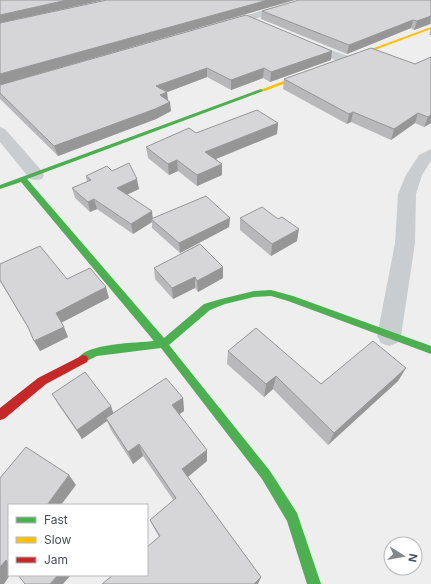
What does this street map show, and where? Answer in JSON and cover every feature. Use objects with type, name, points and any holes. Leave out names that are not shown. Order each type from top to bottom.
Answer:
[{"type":"street","points":[[209,29],[300,1]]},
{"type":"street","points":[[246,18],[260,24]]},
{"type":"street","points":[[0,187],[431,28]]},
{"type":"street","points":[[295,39],[344,59]]},
{"type":"street","points":[[0,132],[29,177],[76,243],[163,344],[266,475],[292,518],[314,584]]},
{"type":"street","points":[[389,336],[405,244],[407,194],[414,176],[425,158],[431,154]]},
{"type":"street","points":[[0,415],[42,381],[95,352],[163,344],[207,307],[224,301],[254,294],[271,293],[290,298],[389,336],[431,350]]},
{"type":"building","points":[[0,0],[67,0],[0,15]]},
{"type":"building","points":[[107,0],[268,0],[0,74],[0,23]]},
{"type":"building","points":[[299,0],[431,0],[431,16],[417,21],[413,20],[349,45],[262,11]]},
{"type":"building","points":[[246,15],[332,51],[271,72],[264,68],[231,80],[207,68],[156,86],[167,92],[160,95],[170,102],[155,109],[54,146],[0,93],[0,85]]},
{"type":"building","points":[[371,48],[415,64],[431,57],[431,115],[428,117],[418,113],[394,129],[353,112],[349,114],[284,79]]},
{"type":"building","points":[[257,110],[278,123],[205,152],[222,164],[197,175],[177,160],[168,164],[146,147],[189,128],[196,133]]},
{"type":"building","points":[[129,163],[137,179],[117,188],[152,211],[131,224],[94,199],[88,202],[72,188],[91,180],[86,176],[107,166],[112,171]]},
{"type":"building","points":[[206,196],[230,218],[179,243],[151,219]]},
{"type":"building","points":[[262,207],[278,219],[282,217],[299,229],[272,244],[240,218]]},
{"type":"building","points":[[200,244],[223,267],[197,281],[195,277],[172,288],[154,268]]},
{"type":"building","points":[[40,246],[67,279],[90,268],[106,287],[56,313],[64,327],[34,341],[28,327],[0,280],[0,264]]},
{"type":"building","points":[[256,328],[321,384],[373,341],[406,368],[334,433],[276,376],[266,384],[228,351]]},
{"type":"building","points":[[85,372],[111,406],[77,430],[52,394]]},
{"type":"building","points":[[166,378],[183,398],[172,405],[207,450],[182,469],[261,577],[254,584],[102,584],[112,576],[148,576],[148,546],[160,536],[150,520],[176,498],[139,444],[128,452],[106,418]]},
{"type":"building","points":[[26,447],[69,475],[48,504],[8,504],[8,563],[6,560],[0,567],[0,478]]},
{"type":"building","points":[[19,576],[57,576],[50,584],[25,584]]},
{"type":"traffic: fast","points":[[0,187],[263,90]]},
{"type":"traffic: fast","points":[[23,179],[163,344],[266,475],[292,518],[314,584]]},
{"type":"traffic: fast","points":[[83,359],[95,352],[163,344],[207,307],[224,301],[254,294],[271,293],[290,298],[431,350]]},
{"type":"traffic: slow","points":[[346,59],[431,28]]},
{"type":"traffic: slow","points":[[263,90],[312,72]]},
{"type":"traffic: jam","points":[[0,415],[42,381],[83,359]]}]
